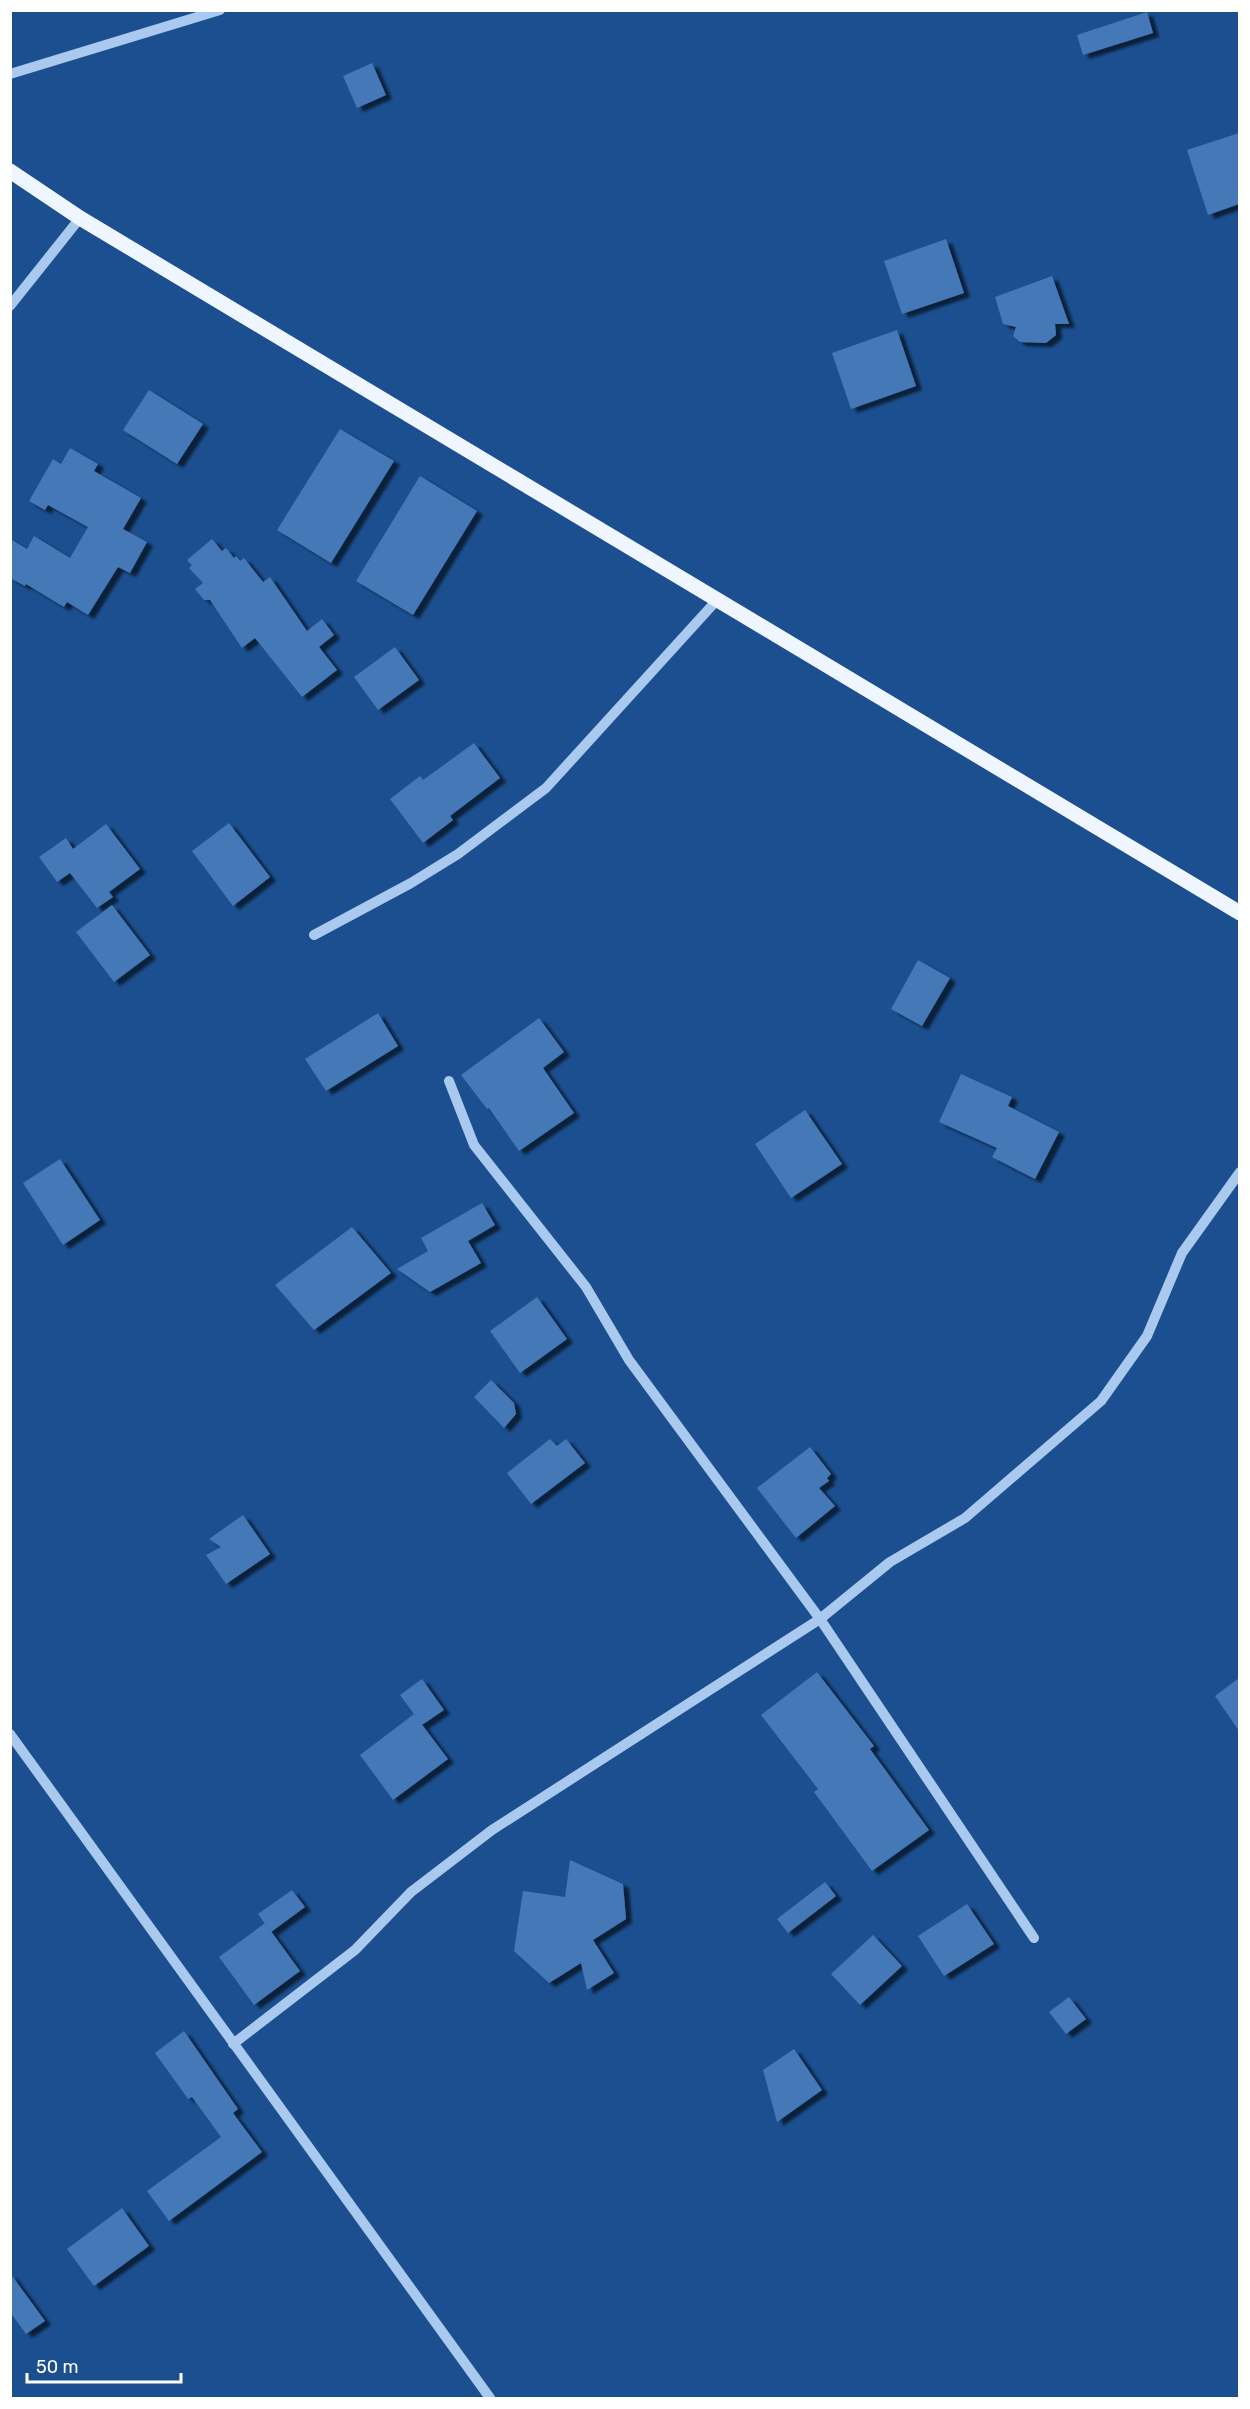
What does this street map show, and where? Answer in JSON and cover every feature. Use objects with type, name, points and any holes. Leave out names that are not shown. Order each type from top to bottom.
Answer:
[{"type":"main road","points":[[10,171],[80,218],[1239,913]]},
{"type":"street","points":[[10,74],[220,10]]},
{"type":"street","points":[[10,306],[80,218]]},
{"type":"street","points":[[314,935],[411,883],[494,828],[546,788],[717,600]]},
{"type":"street","points":[[449,1081],[474,1145],[586,1287],[629,1360],[820,1619],[1034,1938]]},
{"type":"street","points":[[233,2044],[355,1950],[411,1892],[492,1830],[820,1619],[890,1562],[965,1518],[1101,1401],[1148,1336],[1182,1253],[1239,1172]]},
{"type":"street","points":[[10,1734],[490,2398]]},
{"type":"building","points":[[1147,12],[1153,33],[1083,55],[1077,35]]},
{"type":"building","points":[[372,63],[386,95],[357,108],[343,76]]},
{"type":"building","points":[[1239,133],[1239,204],[1208,215],[1187,150]]},
{"type":"building","points":[[946,239],[964,293],[902,314],[884,261]]},
{"type":"building","points":[[1052,276],[1069,324],[1055,324],[1056,335],[1046,343],[1020,342],[1013,336],[1016,327],[1003,324],[995,297]]},
{"type":"building","points":[[897,330],[916,386],[851,409],[832,353]]},
{"type":"building","points":[[149,390],[203,424],[177,464],[123,430]]},
{"type":"building","points":[[340,429],[394,461],[331,563],[277,530]]},
{"type":"building","points":[[70,448],[98,464],[94,471],[141,498],[123,529],[147,542],[130,573],[118,567],[88,615],[67,602],[64,607],[26,584],[25,586],[10,578],[10,539],[27,549],[34,536],[70,558],[88,527],[48,505],[45,510],[29,501],[53,459],[61,464]]},
{"type":"building","points":[[420,476],[477,511],[413,615],[356,581]]},
{"type":"building","points":[[212,539],[222,551],[226,548],[234,558],[236,556],[240,561],[244,558],[263,582],[270,577],[307,631],[322,619],[334,635],[319,647],[337,670],[302,697],[255,638],[242,648],[210,600],[204,600],[195,589],[203,583],[189,568],[192,565],[187,560]]},
{"type":"building","points":[[395,647],[419,680],[378,710],[354,677]]},
{"type":"building","points":[[474,743],[500,778],[450,816],[453,820],[423,843],[390,799],[420,776],[423,780]]},
{"type":"building","points":[[229,823],[270,877],[233,906],[192,851]]},
{"type":"building","points":[[106,824],[140,869],[109,892],[113,897],[97,908],[70,873],[57,882],[39,857],[66,838],[73,849]]},
{"type":"building","points":[[112,905],[150,955],[114,982],[76,932]]},
{"type":"building","points":[[918,960],[950,978],[922,1026],[891,1009]]},
{"type":"building","points":[[378,1013],[398,1046],[326,1091],[305,1059]]},
{"type":"building","points":[[539,1018],[564,1052],[543,1068],[574,1113],[519,1151],[489,1108],[487,1109],[461,1075]]},
{"type":"building","points":[[961,1074],[1012,1097],[1008,1106],[1059,1132],[1035,1179],[992,1157],[997,1148],[939,1122]]},
{"type":"building","points":[[805,1110],[842,1164],[791,1198],[755,1144]]},
{"type":"building","points":[[60,1159],[100,1220],[63,1245],[23,1183]]},
{"type":"building","points":[[482,1203],[495,1225],[468,1241],[481,1263],[430,1292],[397,1269],[428,1251],[421,1238]]},
{"type":"building","points":[[352,1227],[391,1273],[314,1330],[275,1285]]},
{"type":"building","points":[[537,1297],[567,1339],[520,1373],[490,1331]]},
{"type":"building","points":[[491,1380],[514,1403],[516,1414],[504,1428],[474,1397]]},
{"type":"building","points":[[550,1439],[557,1446],[566,1439],[585,1463],[531,1504],[507,1473]]},
{"type":"building","points":[[810,1447],[831,1474],[827,1478],[829,1481],[819,1488],[835,1506],[796,1538],[757,1488]]},
{"type":"building","points":[[243,1515],[270,1554],[226,1584],[206,1555],[221,1547],[209,1539]]},
{"type":"building","points":[[817,1672],[874,1746],[870,1749],[929,1830],[872,1871],[814,1792],[818,1789],[761,1715]]},
{"type":"building","points":[[1239,1678],[1239,1731],[1215,1696]]},
{"type":"building","points":[[422,1679],[444,1710],[422,1725],[400,1695]]},
{"type":"building","points":[[414,1714],[448,1759],[393,1800],[360,1755]]},
{"type":"building","points":[[570,1860],[623,1884],[626,1919],[593,1940],[614,1973],[587,1990],[581,1963],[549,1983],[514,1951],[523,1891],[565,1897]]},
{"type":"building","points":[[825,1882],[836,1896],[788,1933],[777,1919]]},
{"type":"building","points":[[292,1890],[305,1907],[271,1932],[258,1914]]},
{"type":"building","points":[[967,1904],[994,1944],[944,1976],[918,1936]]},
{"type":"building","points":[[265,1923],[300,1971],[254,2005],[219,1957]]},
{"type":"building","points":[[873,1935],[902,1966],[860,2005],[831,1974]]},
{"type":"building","points":[[1069,1997],[1086,2019],[1066,2034],[1049,2012]]},
{"type":"building","points":[[184,2031],[238,2109],[233,2113],[262,2152],[169,2221],[147,2191],[221,2137],[192,2097],[188,2099],[155,2053]]},
{"type":"building","points":[[794,2049],[822,2090],[777,2122],[763,2070]]},
{"type":"building","points":[[122,2208],[149,2246],[94,2286],[67,2249]]},
{"type":"building","points":[[10,2273],[45,2321],[26,2334],[10,2312]]}]
